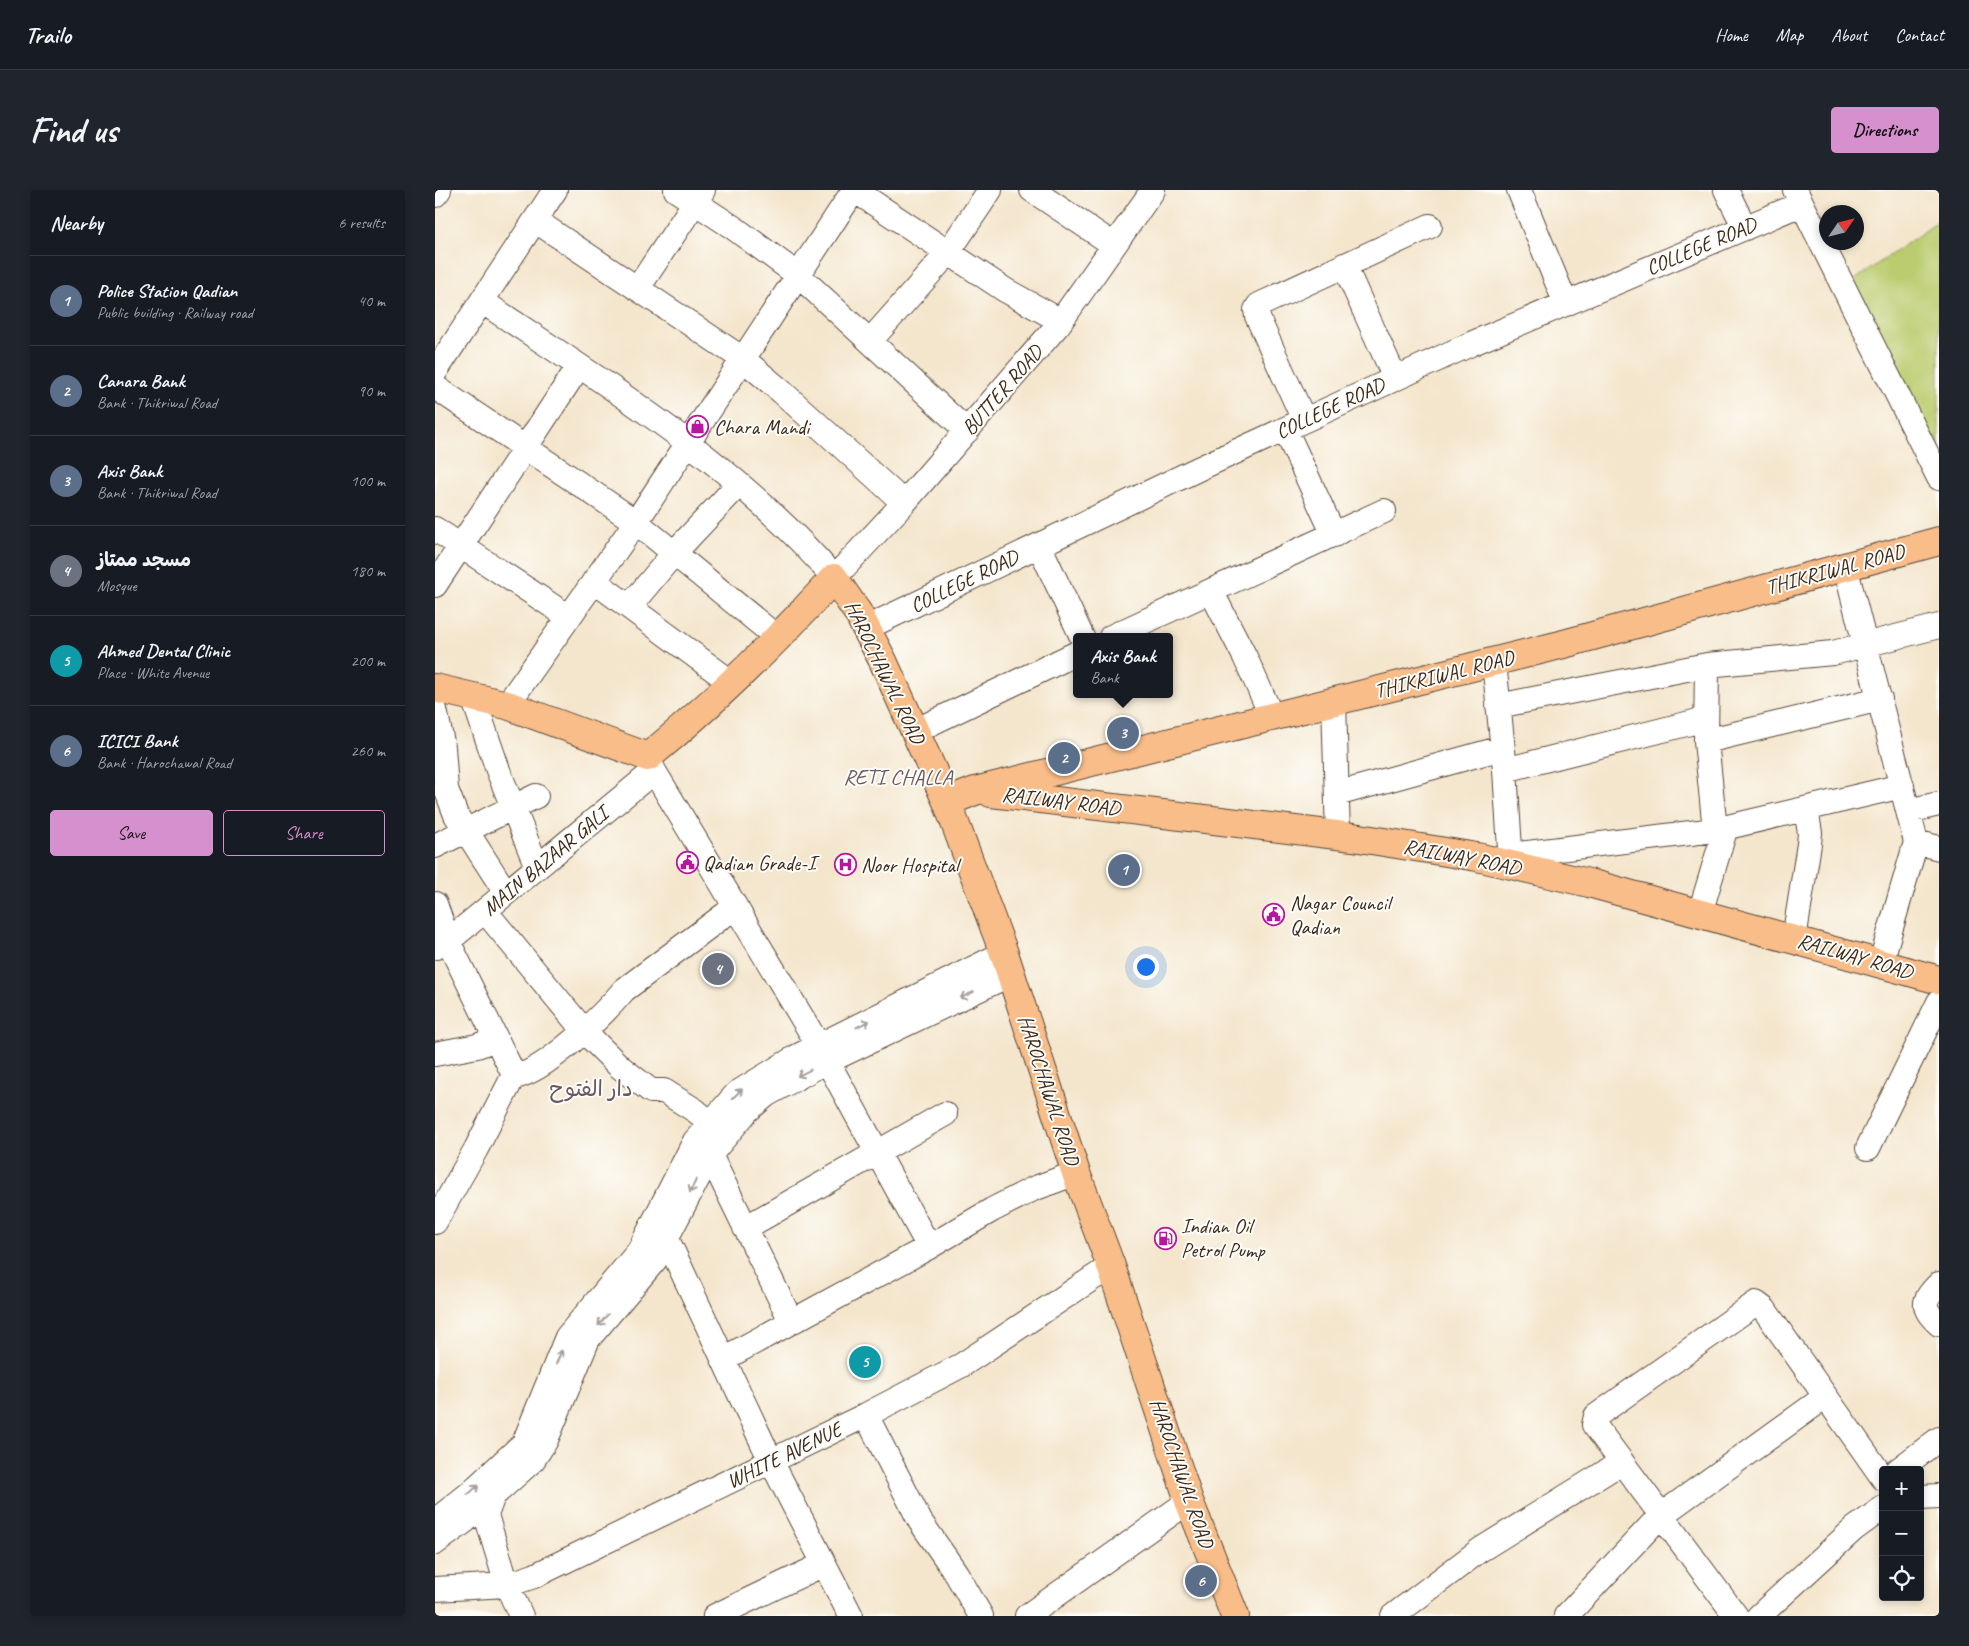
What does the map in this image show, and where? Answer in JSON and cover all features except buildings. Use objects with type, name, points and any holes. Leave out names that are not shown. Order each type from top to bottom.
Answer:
[{"type":"main road","name":"THIKRIWAL ROAD","points":[[947,802],[975,791],[1494,662],[1939,541]]},
{"type":"main road","name":"HAROCHAWAL ROAD","points":[[834,578],[867,628],[947,802],[1007,964],[1076,1173],[1111,1266],[1189,1501],[1235,1616]]},
{"type":"main road","points":[[435,688],[507,705],[651,764],[779,639],[834,578]]},
{"type":"main road","name":"RAILWAY ROAD","points":[[975,791],[1339,836],[1477,857],[1511,860],[1881,962],[1939,980]]},
{"type":"street","points":[[435,195],[439,190]]},
{"type":"street","points":[[435,372],[483,302],[555,190]]},
{"type":"street","points":[[507,705],[636,522],[854,190],[947,254],[1005,290],[1061,321]]},
{"type":"street","points":[[870,341],[947,254],[990,190]]},
{"type":"street","points":[[1032,190],[1114,245]]},
{"type":"street","name":"BUTTER ROAD","points":[[834,578],[904,504],[1061,321],[1153,190]]},
{"type":"street","points":[[1519,190],[1566,304]]},
{"type":"street","points":[[1726,190],[1745,228]]},
{"type":"street","points":[[638,288],[691,194],[798,275],[967,431]]},
{"type":"street","points":[[1798,197],[1939,478]]},
{"type":"street","name":"COLLEGE ROAD","points":[[867,628],[1395,378],[1745,228],[1798,197]]},
{"type":"street","points":[[536,221],[743,359],[782,392],[904,504]]},
{"type":"street","points":[[1334,536],[1294,425],[1256,310],[1264,301],[1430,226]]},
{"type":"street","points":[[1344,265],[1395,378]]},
{"type":"street","points":[[483,302],[689,442],[739,484],[813,553],[834,578]]},
{"type":"street","points":[[435,585],[579,366]]},
{"type":"street","points":[[435,387],[636,522],[779,639]]},
{"type":"street","points":[[629,607],[674,554],[739,484]]},
{"type":"street","points":[[1120,633],[1334,536],[1384,511]]},
{"type":"street","points":[[435,529],[569,617]]},
{"type":"street","points":[[1039,545],[1080,633]]},
{"type":"street","points":[[1845,566],[1917,842],[1881,962]]},
{"type":"street","points":[[594,581],[732,683]]},
{"type":"street","points":[[1211,591],[1245,657],[1272,717]]},
{"type":"street","points":[[1497,706],[1707,665],[1824,654],[1866,646],[1939,626]]},
{"type":"street","points":[[915,732],[1073,655]]},
{"type":"street","points":[[1494,662],[1511,860],[1721,829],[1902,786]]},
{"type":"street","points":[[1700,913],[1721,829],[1706,730],[1707,665]]},
{"type":"street","points":[[473,697],[513,808],[537,867]]},
{"type":"street","points":[[1337,794],[1503,759],[1706,730],[1880,699]]},
{"type":"street","points":[[1334,702],[1339,836]]},
{"type":"street","points":[[435,710],[439,760],[446,789],[456,815],[506,893]]},
{"type":"street","points":[[651,764],[823,1054],[929,1247]]},
{"type":"street","name":"MAIN BAZAAR GALI","points":[[442,944],[537,867],[651,764]]},
{"type":"street","points":[[435,846],[536,796]]},
{"type":"street","points":[[1909,811],[1939,804]]},
{"type":"street","points":[[1794,939],[1809,844],[1810,833],[1806,809]]},
{"type":"street","points":[[1917,842],[1939,848]]},
{"type":"street","points":[[435,904],[442,944],[513,1071],[513,1077],[476,1149],[437,1217]]},
{"type":"street","points":[[513,1077],[523,1076],[562,1050],[610,1007],[624,990],[735,907]]},
{"type":"street","points":[[485,911],[584,1031],[620,1067],[651,1091],[664,1091],[696,1111],[710,1123]]},
{"type":"street","points":[[703,1148],[755,1104],[796,1077],[823,1054],[1007,964]]},
{"type":"street","points":[[1868,1148],[1939,1002]]},
{"type":"street","points":[[435,1054],[477,1046],[496,1039]]},
{"type":"street","points":[[435,1543],[453,1531],[533,1460],[538,1437],[589,1339],[657,1246],[703,1148],[710,1123],[744,1087],[796,1057],[823,1054]]},
{"type":"street","points":[[745,1228],[945,1114]]},
{"type":"street","points":[[703,1148],[791,1321]]},
{"type":"street","points":[[725,1358],[929,1247],[1016,1197],[1076,1173]]},
{"type":"street","points":[[657,1246],[725,1358],[771,1461],[851,1616]]},
{"type":"street","name":"WHITE AVENUE","points":[[435,1589],[507,1585],[534,1576],[866,1415],[962,1365],[1111,1266]]},
{"type":"street","points":[[1939,1284],[1929,1294],[1925,1302],[1925,1310],[1939,1324]]},
{"type":"street","points":[[1735,1616],[1595,1425],[1596,1416],[1756,1303],[1764,1309],[1879,1472]]},
{"type":"street","points":[[1567,1616],[1660,1516],[1825,1397]]},
{"type":"street","points":[[866,1415],[920,1521],[981,1616]]},
{"type":"street","points":[[435,1521],[519,1448],[538,1437]]},
{"type":"street","points":[[1903,1466],[1939,1439]]},
{"type":"street","points":[[1393,1616],[1480,1550],[1622,1462]]},
{"type":"street","points":[[493,1496],[486,1515],[507,1585],[521,1616]]},
{"type":"street","points":[[1924,1497],[1939,1496]]},
{"type":"street","points":[[1027,1616],[1189,1501]]},
{"type":"street","points":[[1759,1616],[1854,1529],[1879,1511]]},
{"type":"street","points":[[715,1616],[824,1564]]},
{"type":"green space","points":[[1939,221],[1939,478],[1843,288]]},
{"type":"place","name":"Chara Mandi","points":[[698,427]]},
{"type":"place","name":"Axis Bank","points":[[1123,733]]},
{"type":"place","name":"Canara Bank","points":[[1064,758]]},
{"type":"place","name":"Qadian Grade-I","points":[[687,863]]},
{"type":"place","name":"Noor Hospital","points":[[845,865]]},
{"type":"place","name":"Police Station Qadian","points":[[1124,870]]},
{"type":"place","name":"Nagar Council Qadian","points":[[1274,915]]},
{"type":"place","name":"مسجد ممتاز","points":[[718,969]]},
{"type":"place","name":"Indian Oil Petrol Pump","points":[[1165,1238]]},
{"type":"place","name":"Ahmed Dental Clinic","points":[[865,1362]]},
{"type":"place","name":"ICICI Bank","points":[[1201,1581]]},
{"type":"district","name":"RETI CHALLA","points":[[898,776]]},
{"type":"district","name":"دار الفتوح","points":[[591,1088]]}]
